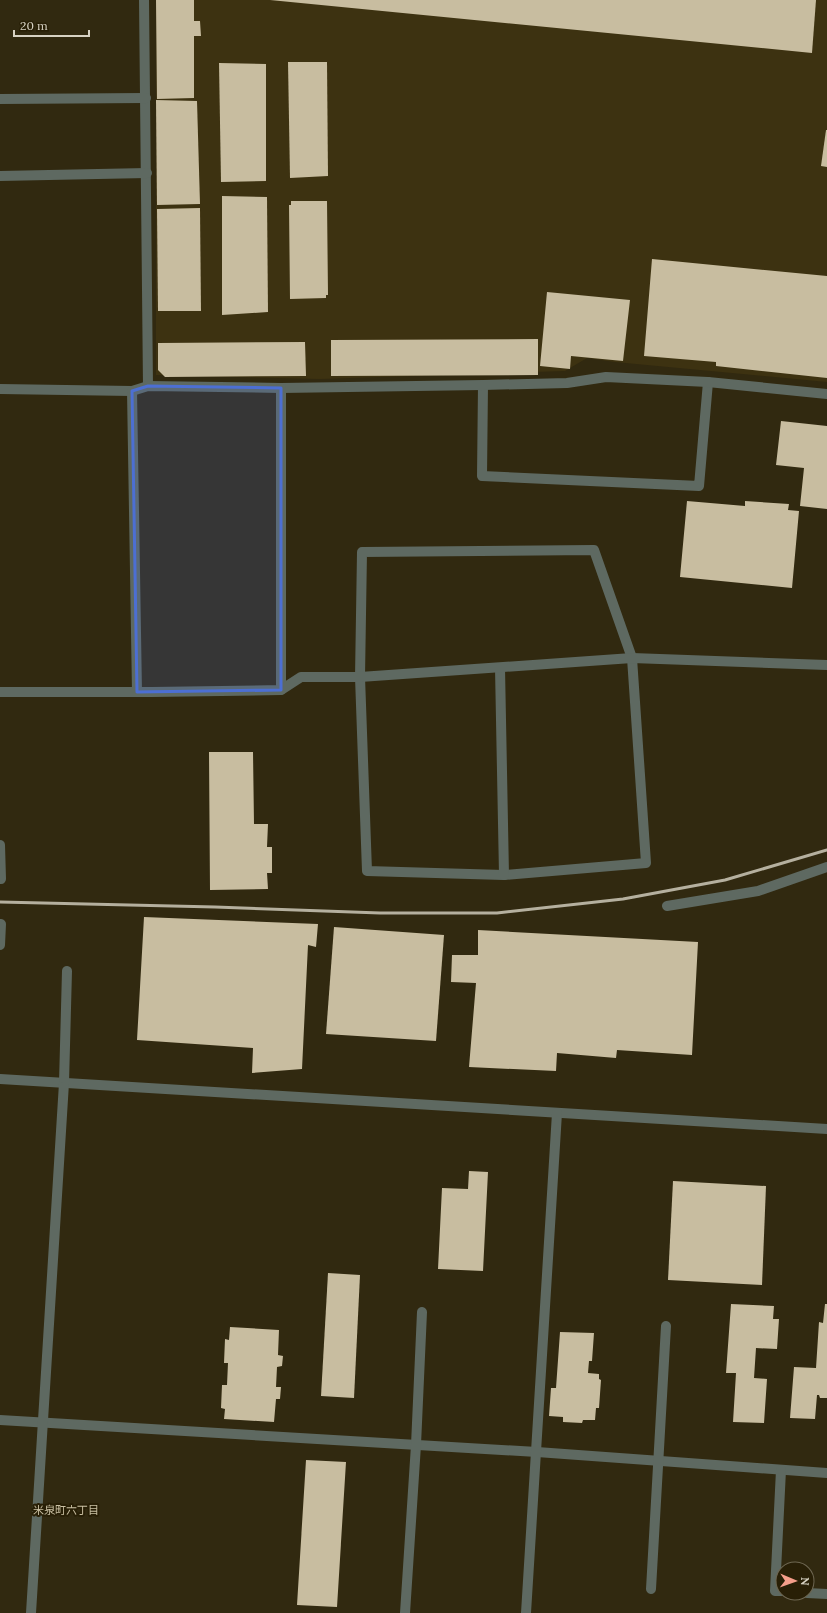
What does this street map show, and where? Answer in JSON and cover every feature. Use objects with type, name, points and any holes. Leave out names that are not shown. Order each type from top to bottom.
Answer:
[{"type":"street","points":[[144,0],[147,173],[148,386]]},
{"type":"street","points":[[0,98],[146,98]]},
{"type":"street","points":[[0,176],[147,173]]},
{"type":"street","points":[[0,389],[132,391],[148,386],[281,388],[483,386],[567,383],[606,377],[708,382],[827,394]]},
{"type":"street","points":[[483,386],[482,476],[699,486],[708,382]]},
{"type":"street","points":[[281,388],[281,690]]},
{"type":"street","points":[[132,391],[137,692]]},
{"type":"street","points":[[594,550],[632,658],[646,863],[504,875],[367,871],[360,678],[362,552],[594,550]]},
{"type":"street","points":[[0,692],[281,690],[301,677],[360,678],[632,658],[827,665]]},
{"type":"street","points":[[500,668],[504,875]]},
{"type":"street","points":[[0,845],[1,879]]},
{"type":"street","points":[[667,906],[758,891],[827,867]]},
{"type":"street","points":[[0,944],[1,924]]},
{"type":"street","points":[[31,1613],[64,1083],[67,971]]},
{"type":"street","points":[[0,1079],[827,1129]]},
{"type":"street","points":[[526,1613],[557,1113]]},
{"type":"street","points":[[405,1613],[416,1445],[422,1312]]},
{"type":"street","points":[[651,1589],[666,1326]]},
{"type":"street","points":[[0,1420],[536,1452],[827,1473]]},
{"type":"street","points":[[776,1561],[781,1470]]},
{"type":"street","points":[[815,1593],[827,1594]]},
{"type":"highlighted area","points":[[148,386],[281,388],[281,690],[137,692],[132,391]]},
{"type":"shaded area","points":[[156,0],[827,0],[827,382],[587,358],[565,371],[320,379],[156,375]]},
{"type":"building","points":[[156,0],[194,0],[194,21],[200,21],[201,36],[194,36],[194,98],[157,99]]},
{"type":"building","points":[[270,0],[816,0],[812,53]]},
{"type":"building","points":[[288,62],[327,62],[328,176],[290,178]]},
{"type":"building","points":[[219,63],[266,64],[266,181],[221,182]]},
{"type":"building","points":[[156,100],[197,101],[200,204],[157,205]]},
{"type":"building","points":[[827,130],[827,167],[821,166]]},
{"type":"building","points":[[222,196],[267,197],[268,312],[222,315]]},
{"type":"building","points":[[291,201],[327,201],[328,295],[326,295],[326,298],[290,299],[289,205],[291,205]]},
{"type":"building","points":[[200,208],[201,311],[158,311],[157,209]]},
{"type":"building","points":[[652,259],[827,276],[827,378],[716,366],[716,362],[644,356]]},
{"type":"building","points":[[547,292],[630,300],[623,361],[571,356],[570,369],[540,366]]},
{"type":"building","points":[[538,339],[538,375],[331,376],[331,340]]},
{"type":"building","points":[[305,342],[306,376],[165,377],[158,370],[158,343]]},
{"type":"building","points":[[781,421],[827,426],[827,509],[800,506],[804,468],[776,465]]},
{"type":"building","points":[[687,501],[745,506],[745,501],[789,504],[788,510],[799,511],[792,588],[680,577]]},
{"type":"building","points":[[209,752],[253,752],[254,824],[268,824],[267,847],[272,847],[272,873],[267,873],[268,889],[210,890]]},
{"type":"building","points":[[144,917],[318,924],[316,947],[308,945],[302,1069],[252,1073],[253,1048],[137,1040]]},
{"type":"building","points":[[334,927],[444,935],[436,1041],[326,1034]]},
{"type":"building","points":[[478,930],[698,942],[692,1055],[617,1050],[616,1058],[557,1053],[556,1071],[469,1067],[476,983],[451,982],[452,955],[478,955]]},
{"type":"building","points":[[469,1171],[488,1172],[483,1271],[438,1269],[442,1188],[468,1189]]},
{"type":"building","points":[[673,1181],[766,1186],[762,1285],[668,1280]]},
{"type":"building","points":[[328,1273],[360,1275],[354,1398],[321,1396]]},
{"type":"building","points":[[731,1304],[774,1306],[773,1319],[779,1319],[777,1349],[756,1348],[754,1378],[767,1379],[764,1423],[733,1422],[736,1373],[726,1373]]},
{"type":"building","points":[[825,1304],[827,1304],[827,1398],[820,1398],[819,1395],[817,1395],[815,1419],[790,1418],[794,1367],[816,1368],[819,1322],[823,1323]]},
{"type":"building","points":[[230,1327],[279,1330],[278,1355],[283,1356],[282,1366],[277,1367],[276,1387],[281,1387],[280,1399],[276,1399],[274,1422],[224,1419],[225,1409],[221,1408],[222,1385],[227,1385],[228,1363],[224,1363],[225,1339],[229,1340]]},
{"type":"building","points":[[560,1332],[594,1333],[592,1361],[589,1361],[588,1373],[599,1374],[599,1379],[601,1380],[599,1408],[596,1408],[595,1420],[583,1420],[582,1423],[563,1422],[563,1417],[549,1416],[551,1388],[556,1388]]},
{"type":"building","points":[[306,1460],[346,1462],[337,1607],[297,1605]]},
{"type":"railway","points":[[0,902],[215,907],[380,913],[497,913],[623,899],[725,880],[827,850]]},
{"type":"district","name":"米泉町六丁目","points":[[66,1510]]}]
